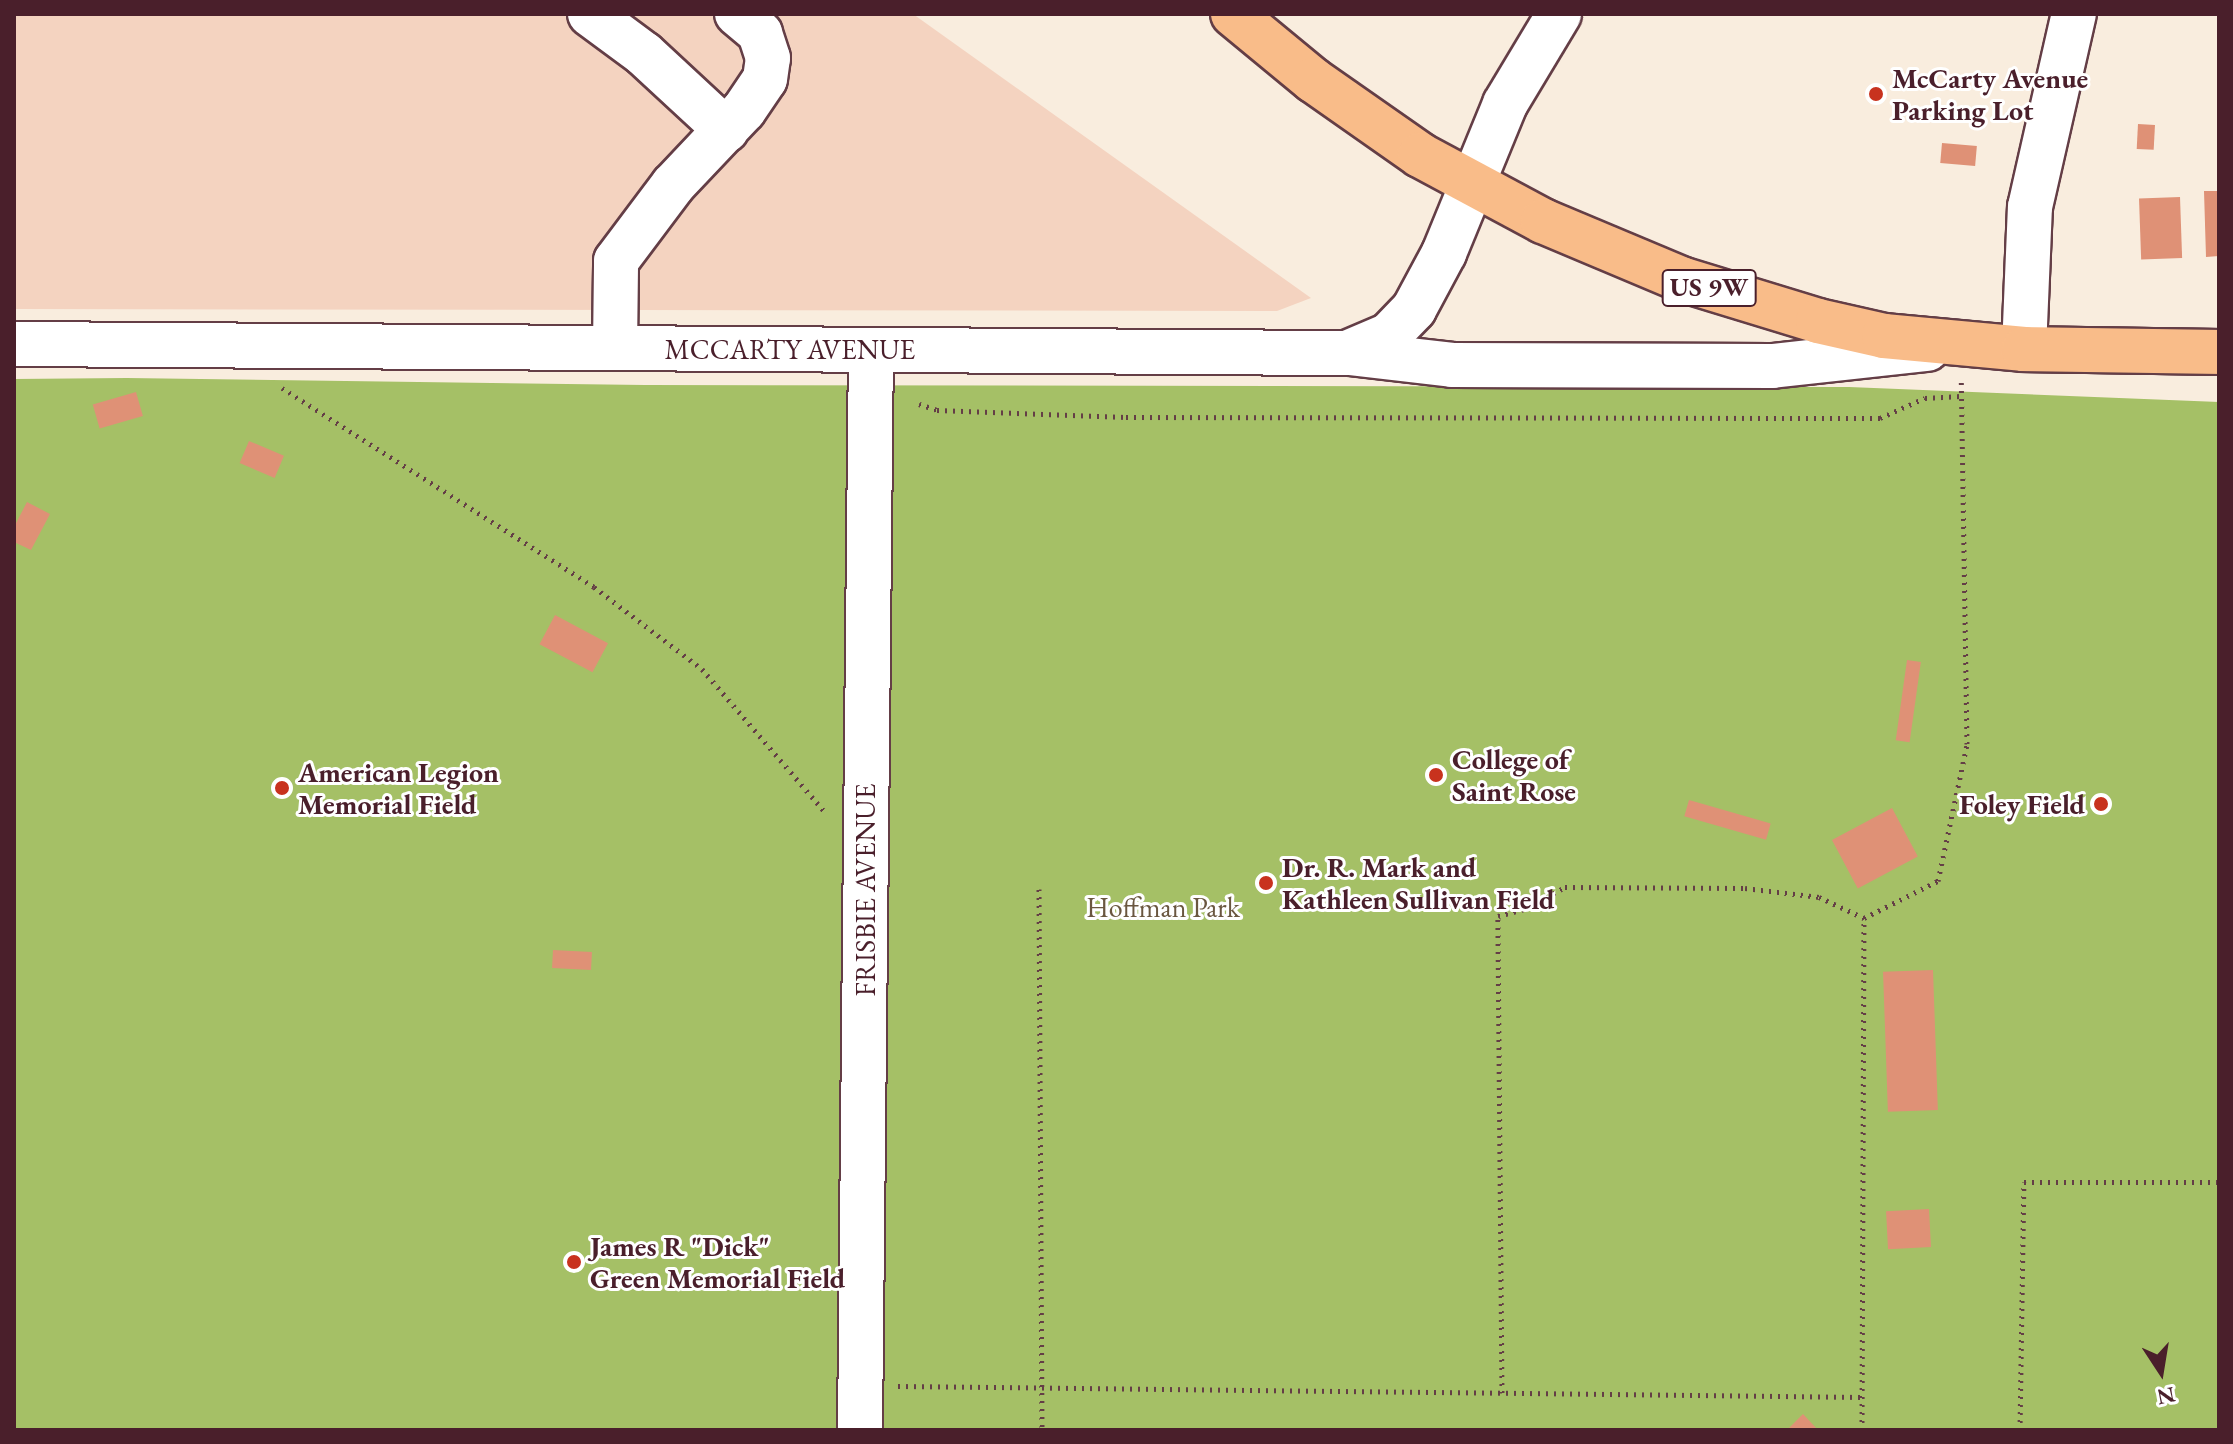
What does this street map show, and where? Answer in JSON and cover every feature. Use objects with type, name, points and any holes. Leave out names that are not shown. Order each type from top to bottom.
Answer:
[{"type":"main road","name":"US 9W","points":[[1233,14],[1313,80],[1379,128],[1472,185],[1543,221],[1681,279],[1818,321],[1884,336],[2024,349],[2219,352]]},
{"type":"street","points":[[590,14],[644,54],[726,130]]},
{"type":"street","points":[[615,348],[616,261],[673,185],[726,130],[765,79],[768,58],[760,33],[737,14]]},
{"type":"street","name":"MCCARTY AVENUE","points":[[14,344],[1347,353],[1389,335],[1408,316],[1444,253],[1505,104],[1559,14]]},
{"type":"street","points":[[2024,349],[2030,207],[2074,14]]},
{"type":"street","points":[[1347,353],[1452,365],[1772,366],[1960,345]]},
{"type":"street","name":"FRISBIE AVENUE","points":[[860,1430],[871,350]]},
{"type":"path","points":[[1864,918],[1938,881],[1967,744],[1960,345]]},
{"type":"path","points":[[273,382],[594,587],[702,669],[865,858]]},
{"type":"path","points":[[919,404],[937,410],[1126,417],[1880,418],[1925,398],[1961,396]]},
{"type":"path","points":[[1502,1393],[1498,916],[1525,909],[1565,887],[1745,888],[1819,897],[1864,918]]},
{"type":"path","points":[[1039,889],[1042,1430]]},
{"type":"path","points":[[1862,1430],[1864,918]]},
{"type":"path","points":[[2020,1430],[2024,1182],[2219,1182]]},
{"type":"path","points":[[861,1385],[1862,1397]]},
{"type":"shaded area","points":[[14,14],[913,14],[1311,298],[1277,311],[14,309]]},
{"type":"green space","name":"Hoffman Park","points":[[14,379],[645,385],[1849,387],[2219,402],[2219,1430],[14,1430]]},
{"type":"building","points":[[2138,124],[2155,125],[2154,150],[2137,149]]},
{"type":"building","points":[[1942,143],[1977,146],[1975,166],[1940,163]]},
{"type":"building","points":[[2204,191],[2219,191],[2219,256],[2206,257]]},
{"type":"building","points":[[2180,197],[2182,258],[2141,259],[2139,198]]},
{"type":"building","points":[[136,392],[143,416],[100,428],[93,404]]},
{"type":"building","points":[[249,441],[284,456],[275,478],[240,463]]},
{"type":"building","points":[[27,502],[50,514],[31,550],[14,542],[14,527]]},
{"type":"building","points":[[555,615],[608,643],[592,672],[540,644]]},
{"type":"building","points":[[1907,660],[1921,662],[1910,742],[1896,740]]},
{"type":"building","points":[[1689,800],[1771,823],[1766,840],[1684,816]]},
{"type":"building","points":[[1892,808],[1918,857],[1858,888],[1832,840]]},
{"type":"building","points":[[553,950],[592,952],[591,970],[552,968]]},
{"type":"building","points":[[1933,970],[1938,1110],[1888,1112],[1883,972]]},
{"type":"building","points":[[1929,1209],[1931,1247],[1888,1249],[1886,1211]]},
{"type":"building","points":[[1803,1414],[1818,1430],[1787,1430]]},
{"type":"place","name":"McCarty Avenue Parking Lot","points":[[1876,94]]},
{"type":"place","name":"College of Saint Rose","points":[[1436,775]]},
{"type":"place","name":"American Legion Memorial Field","points":[[282,788]]},
{"type":"place","name":"Foley Field","points":[[2101,804]]},
{"type":"place","name":"Dr. R. Mark and Kathleen Sullivan Field","points":[[1266,883]]},
{"type":"place","name":"James R \"Dick\" Green Memorial Field","points":[[574,1262]]}]
